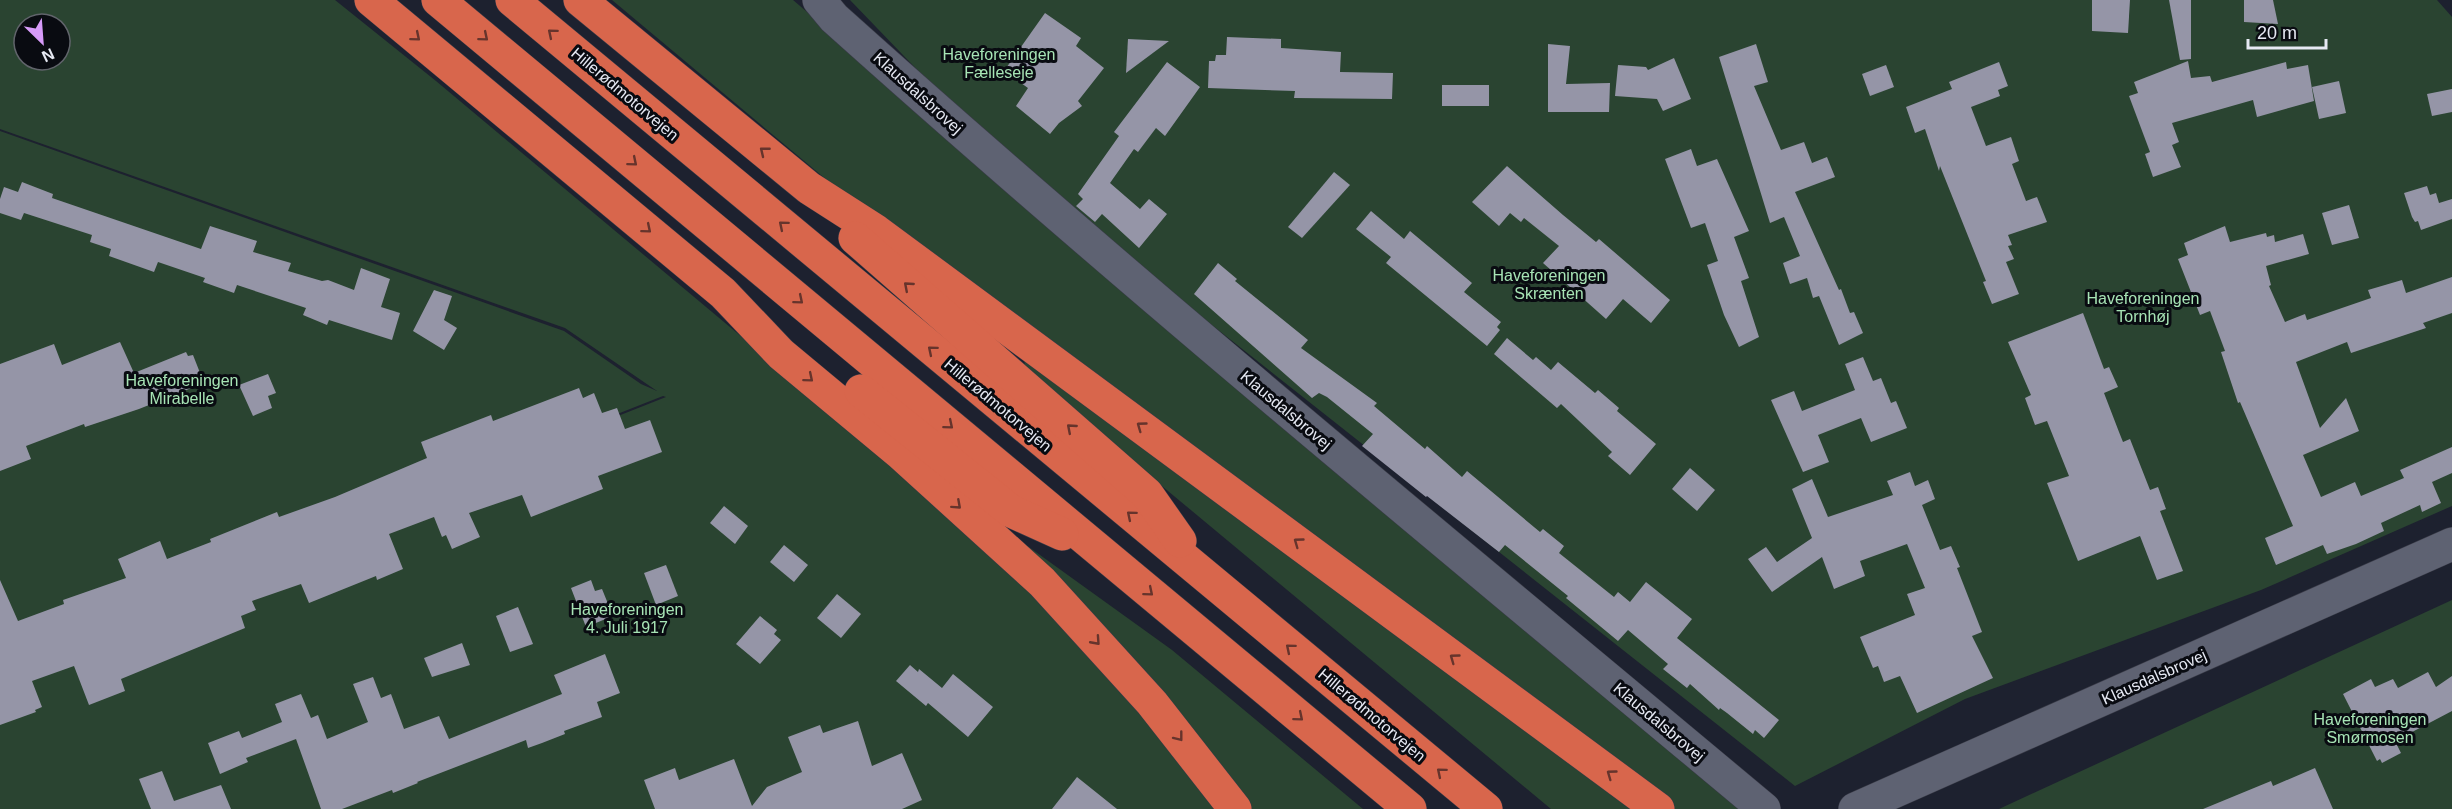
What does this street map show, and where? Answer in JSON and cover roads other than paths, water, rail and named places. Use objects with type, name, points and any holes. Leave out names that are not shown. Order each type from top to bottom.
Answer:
[{"type":"highway","points":[[371,0],[723,293],[781,354],[900,453],[1042,582],[1152,703],[1234,809]]},
{"type":"highway","points":[[438,0],[1410,809]]},
{"type":"highway","name":"Hillerødmotorvejen","points":[[512,0],[1486,809]]},
{"type":"highway","points":[[580,0],[809,188],[876,231],[1658,809]]},
{"type":"highway","points":[[809,188],[860,244],[1147,494],[1208,580]]},
{"type":"highway","points":[[723,293],[797,339],[1011,511],[1104,554]]},
{"type":"street","name":"Klausdalsbrovej","points":[[819,0],[834,18],[895,73],[1147,294],[1764,809]]},
{"type":"street","name":"Klausdalsbrovej","points":[[1855,809],[2452,544]]},
{"type":"park label","name":"Haveforeningen Fælleseje","points":[[999,63]]},
{"type":"park label","name":"Haveforeningen Skrænten","points":[[1549,284]]},
{"type":"park label","name":"Haveforeningen Tornhøj","points":[[2143,307]]},
{"type":"park label","name":"Haveforeningen Mirabelle","points":[[182,389]]},
{"type":"park label","name":"Haveforeningen 4. Juli 1917","points":[[627,618]]},
{"type":"park label","name":"Haveforeningen Smørmosen","points":[[2370,728]]}]
